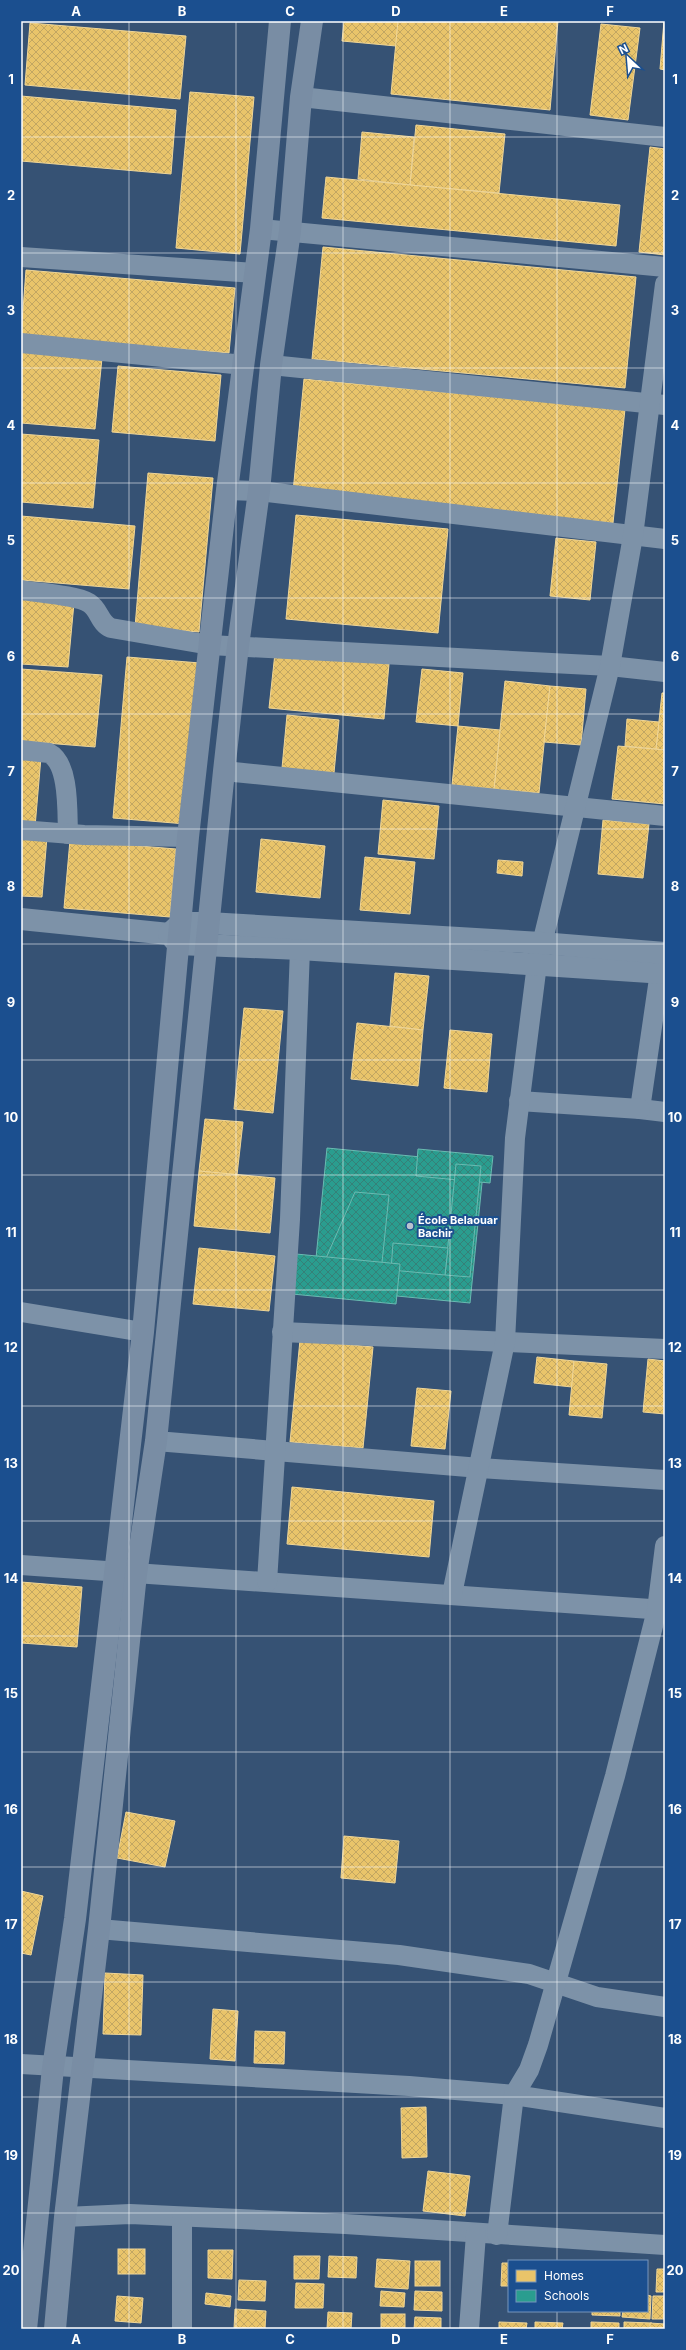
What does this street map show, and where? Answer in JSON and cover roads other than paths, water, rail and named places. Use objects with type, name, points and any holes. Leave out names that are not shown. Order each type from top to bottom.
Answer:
[{"type":"main road","points":[[26,2329],[52,2068],[75,1919],[143,1332],[176,934],[227,490],[261,230],[280,21]]},
{"type":"main road","points":[[55,2329],[65,2217],[99,1928],[136,1574],[156,1441],[224,771],[238,646],[259,491],[271,365],[290,231],[300,97],[312,21]]},
{"type":"street","points":[[300,97],[665,137]]},
{"type":"street","points":[[261,230],[290,231],[665,267]]},
{"type":"street","points":[[21,257],[255,273]]},
{"type":"street","points":[[452,1594],[480,1468],[505,1342],[515,1138],[539,954],[610,666],[658,404],[665,284]]},
{"type":"street","points":[[21,343],[244,366]]},
{"type":"street","points":[[271,365],[658,404]]},
{"type":"street","points":[[227,490],[259,491],[665,539]]},
{"type":"street","points":[[21,590],[84,600],[96,608],[102,622],[111,628],[210,645],[610,666],[665,672]]},
{"type":"street","points":[[21,750],[49,753],[62,767],[68,834]]},
{"type":"street","points":[[224,771],[665,816]]},
{"type":"street","points":[[21,830],[68,834],[188,837]]},
{"type":"street","points":[[21,920],[176,934],[206,946],[539,954]]},
{"type":"street","points":[[176,934],[208,923],[663,966],[640,1109]]},
{"type":"street","points":[[268,1582],[274,1450],[290,1219],[300,949]]},
{"type":"street","points":[[519,1101],[665,1112]]},
{"type":"street","points":[[21,1312],[143,1332]]},
{"type":"street","points":[[282,1332],[665,1349]]},
{"type":"street","points":[[156,1441],[480,1468],[665,1480]]},
{"type":"street","points":[[497,2235],[514,2095],[529,2070],[615,1776],[661,1610],[665,1546]]},
{"type":"street","points":[[21,1565],[114,1573],[452,1594],[661,1610]]},
{"type":"street","points":[[99,1928],[399,1955],[529,1974],[597,1997],[665,2007]]},
{"type":"street","points":[[21,2064],[52,2068],[82,2068],[409,2086],[514,2095],[665,2118]]},
{"type":"street","points":[[65,2217],[130,2214],[182,2218],[345,2224],[476,2234],[665,2245]]},
{"type":"street","points":[[182,2218],[182,2329]]},
{"type":"street","points":[[469,2329],[476,2234]]},
{"type":"place","name":"École Belaouar Bachir","points":[[410,1226]]}]
